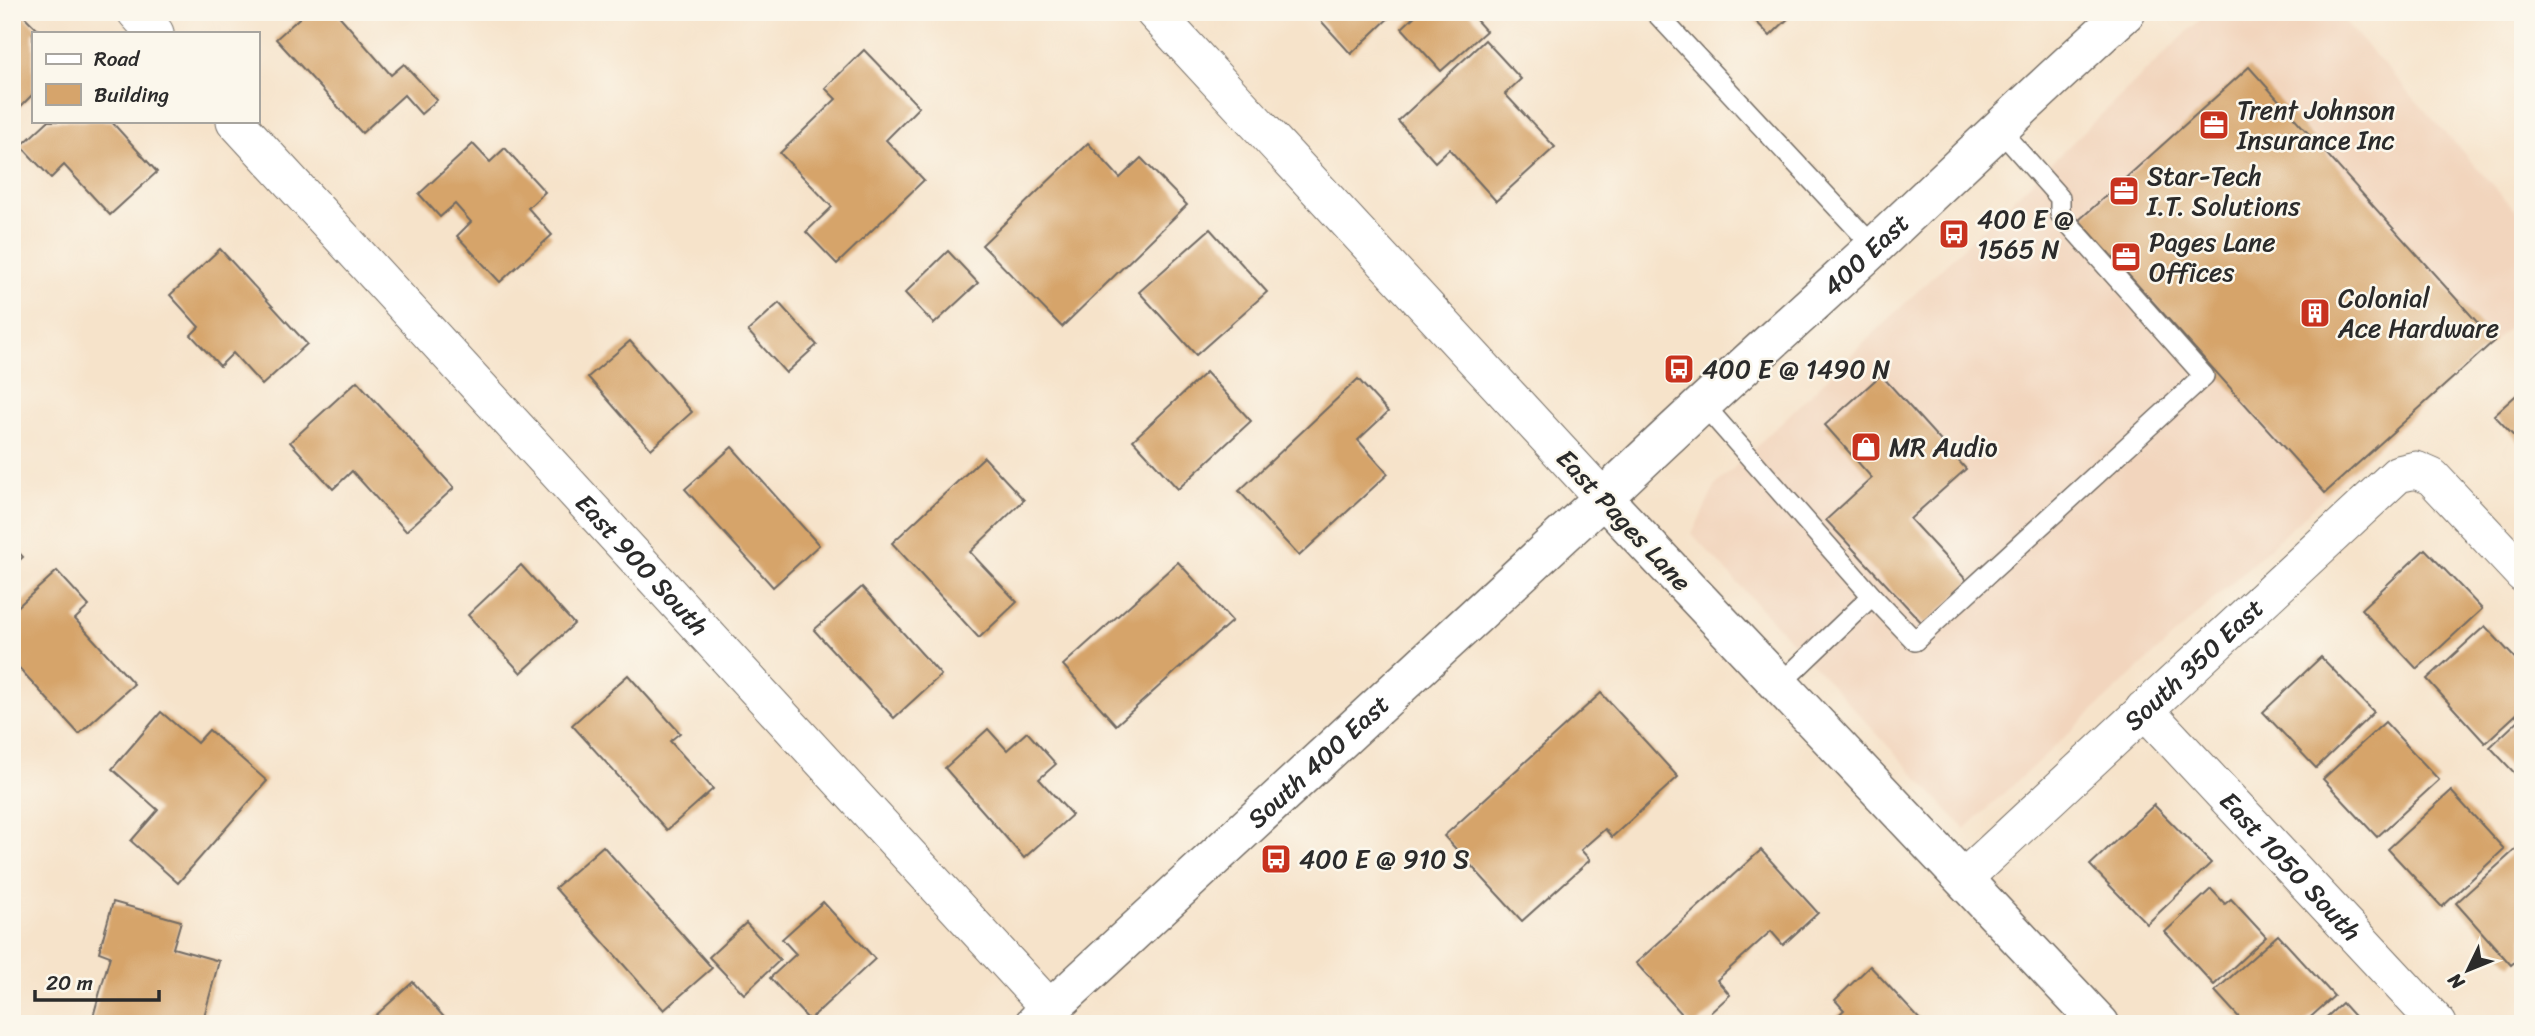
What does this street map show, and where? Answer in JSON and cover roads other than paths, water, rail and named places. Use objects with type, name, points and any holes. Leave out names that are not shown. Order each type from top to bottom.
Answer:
[{"type":"main road","name":"400 East","points":[[1603,498],[1702,403],[2126,12]]},
{"type":"main road","name":"East Pages Lane","points":[[1603,498],[2100,1024]]},
{"type":"main road","name":"South 400 East","points":[[1042,1016],[1603,498]]},
{"type":"street","points":[[136,12],[154,32]]},
{"type":"street","name":"East Pages Lane","points":[[1154,12],[1603,498]]},
{"type":"street","name":"East 900 South","points":[[237,122],[1042,1016]]},
{"type":"street","name":"South 350 East","points":[[1963,879],[2399,474],[2416,470],[2432,477],[2523,574]]},
{"type":"street","name":"East 1050 South","points":[[2144,709],[2438,1024]]},
{"type":"lane","points":[[1655,12],[1874,247]]},
{"type":"lane","points":[[1702,403],[1915,641],[2204,376],[2060,214],[2060,198],[1998,128]]},
{"type":"lane","points":[[1779,685],[1872,596]]},
{"type":"place","name":"Trent Johnson Insurance Inc","points":[[2214,125]]},
{"type":"place","name":"Star-Tech I.T. Solutions","points":[[2124,191]]},
{"type":"place","name":"400 E @ 1565 N","points":[[1954,234]]},
{"type":"place","name":"Pages Lane Offices","points":[[2126,257]]},
{"type":"place","name":"Colonial Ace Hardware","points":[[2315,313]]},
{"type":"place","name":"400 E @ 1490 N","points":[[1679,369]]},
{"type":"place","name":"MR Audio","points":[[1866,447]]},
{"type":"place","name":"400 E @ 910 S","points":[[1276,859]]}]
